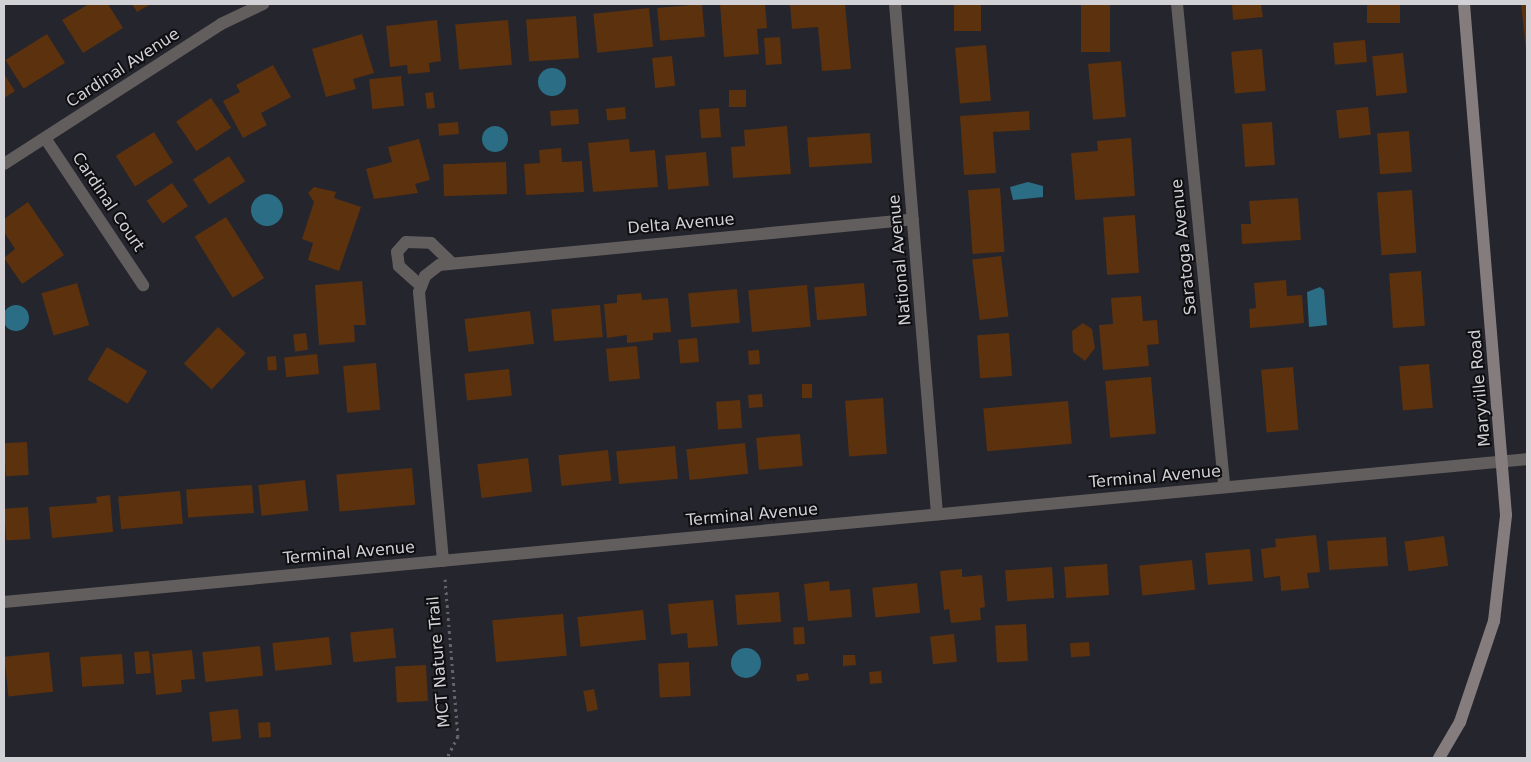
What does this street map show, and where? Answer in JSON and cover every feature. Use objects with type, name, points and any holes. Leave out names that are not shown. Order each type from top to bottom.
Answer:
[{"type":"main road","name":"Maryville Road","points":[[1439,758],[1460,722],[1494,621],[1505,533],[1503,461],[1464,4]]},
{"type":"street","name":"Cardinal Avenue","points":[[4,164],[221,24],[263,4]]},
{"type":"street","name":"National Avenue","points":[[895,4],[937,514]]},
{"type":"street","name":"Saratoga Avenue","points":[[1177,4],[1224,487]]},
{"type":"street","name":"Cardinal Court","points":[[45,138],[143,285]]},
{"type":"street","name":"Delta Avenue","points":[[421,286],[425,276],[451,262],[913,219]]},
{"type":"street","points":[[443,561],[421,286],[399,266],[398,252],[406,242],[431,243],[451,262]]},
{"type":"street","name":"Terminal Avenue","points":[[4,602],[1527,459]]},
{"type":"path","name":"MCT Nature Trail","points":[[443,561],[458,736],[447,758]]},
{"type":"water","points":[[552,68],[562,72],[566,82],[562,92],[552,96],[542,92],[538,82],[542,72]]},
{"type":"water","points":[[495,126],[504,130],[508,139],[504,148],[495,152],[486,148],[482,139],[486,130]]},
{"type":"water","points":[[1028,182],[1043,186],[1043,197],[1013,200],[1010,187]]},
{"type":"water","points":[[267,194],[273,195],[278,199],[282,204],[282,216],[278,221],[273,225],[267,226],[261,225],[256,221],[252,216],[251,210],[252,204],[256,199],[261,195]]},
{"type":"water","points":[[1320,287],[1324,290],[1327,325],[1309,327],[1307,292]]},
{"type":"water","points":[[16,305],[25,309],[29,318],[25,327],[16,331],[7,327],[3,318],[7,309]]},
{"type":"water","points":[[746,648],[756,653],[761,663],[756,673],[746,678],[736,673],[731,663],[736,653]]},
{"type":"building","points":[[89,4],[108,4],[123,28],[83,53],[62,20]]},
{"type":"building","points":[[132,4],[151,4],[137,12]]},
{"type":"building","points":[[702,4],[705,37],[660,41],[657,8]]},
{"type":"building","points":[[720,4],[765,4],[767,28],[757,29],[759,54],[724,57]]},
{"type":"building","points":[[790,4],[845,4],[851,69],[822,71],[818,27],[792,29]]},
{"type":"building","points":[[954,4],[981,4],[981,31],[954,31]]},
{"type":"building","points":[[1081,4],[1110,4],[1110,52],[1081,52]]},
{"type":"building","points":[[1232,4],[1261,4],[1263,17],[1233,20]]},
{"type":"building","points":[[1367,4],[1400,4],[1400,23],[1367,23]]},
{"type":"building","points":[[1521,4],[1527,4],[1527,50],[1526,50]]},
{"type":"building","points":[[649,8],[653,47],[597,53],[593,14]]},
{"type":"building","points":[[576,16],[579,58],[529,61],[526,19]]},
{"type":"building","points":[[437,20],[441,61],[429,63],[430,72],[408,74],[407,65],[390,67],[386,26]]},
{"type":"building","points":[[508,20],[512,65],[459,69],[455,25]]},
{"type":"building","points":[[47,34],[65,63],[23,89],[5,60]]},
{"type":"building","points":[[362,34],[374,73],[353,79],[356,89],[326,97],[312,49]]},
{"type":"building","points":[[780,37],[782,64],[766,65],[764,38]]},
{"type":"building","points":[[1365,40],[1367,62],[1335,65],[1333,43]]},
{"type":"building","points":[[986,45],[991,101],[960,103],[955,48]]},
{"type":"building","points":[[1262,49],[1266,91],[1235,94],[1231,52]]},
{"type":"building","points":[[1403,53],[1407,93],[1376,96],[1372,56]]},
{"type":"building","points":[[672,56],[675,86],[655,88],[652,58]]},
{"type":"building","points":[[1121,61],[1126,117],[1093,120],[1088,64]]},
{"type":"building","points":[[273,65],[291,97],[261,113],[267,125],[243,138],[223,101],[240,92],[236,85]]},
{"type":"building","points":[[4,74],[15,91],[4,98]]},
{"type":"building","points":[[401,76],[404,106],[372,109],[369,79]]},
{"type":"building","points":[[729,90],[746,90],[746,107],[729,107]]},
{"type":"building","points":[[433,92],[435,108],[427,109],[425,93]]},
{"type":"building","points":[[211,98],[231,128],[196,151],[176,121]]},
{"type":"building","points":[[625,107],[626,119],[607,121],[606,109]]},
{"type":"building","points":[[1368,107],[1371,135],[1339,138],[1336,110]]},
{"type":"building","points":[[719,108],[721,137],[701,138],[699,109]]},
{"type":"building","points":[[578,109],[579,124],[551,126],[550,111]]},
{"type":"building","points":[[1029,111],[1030,130],[993,132],[996,173],[964,175],[960,116]]},
{"type":"building","points":[[458,122],[459,134],[439,136],[438,124]]},
{"type":"building","points":[[1272,122],[1275,165],[1245,167],[1242,124]]},
{"type":"building","points":[[787,126],[791,174],[733,178],[731,147],[745,146],[744,130]]},
{"type":"building","points":[[1409,131],[1412,172],[1380,174],[1377,133]]},
{"type":"building","points":[[154,132],[173,163],[135,186],[116,156]]},
{"type":"building","points":[[870,133],[872,163],[809,167],[807,137]]},
{"type":"building","points":[[1131,138],[1135,196],[1075,200],[1071,153],[1098,151],[1097,141]]},
{"type":"building","points":[[419,139],[430,180],[415,184],[418,193],[374,199],[366,169],[392,162],[388,147]]},
{"type":"building","points":[[629,139],[630,152],[655,150],[658,187],[593,192],[588,143]]},
{"type":"building","points":[[561,148],[562,162],[582,161],[584,192],[526,195],[524,164],[540,163],[539,150]]},
{"type":"building","points":[[706,152],[709,186],[668,189],[665,156]]},
{"type":"building","points":[[229,156],[245,181],[209,205],[193,179]]},
{"type":"building","points":[[506,162],[507,194],[444,196],[443,164]]},
{"type":"building","points":[[172,183],[188,206],[163,224],[147,201]]},
{"type":"building","points":[[314,187],[336,192],[334,198],[361,207],[339,271],[308,260],[313,243],[302,239],[314,202],[308,193]]},
{"type":"building","points":[[1000,188],[1004,252],[973,254],[968,190]]},
{"type":"building","points":[[1412,190],[1416,253],[1381,255],[1377,192]]},
{"type":"building","points":[[1298,198],[1301,240],[1242,244],[1241,224],[1251,224],[1249,201]]},
{"type":"building","points":[[28,202],[64,255],[22,284],[4,258],[15,249],[4,232],[4,219]]},
{"type":"building","points":[[1135,215],[1139,273],[1107,275],[1103,217]]},
{"type":"building","points":[[226,217],[264,278],[233,298],[195,237]]},
{"type":"building","points":[[1001,256],[1008,317],[980,320],[972,260]]},
{"type":"building","points":[[1421,271],[1425,326],[1393,328],[1389,273]]},
{"type":"building","points":[[1286,280],[1287,296],[1302,295],[1304,323],[1250,328],[1249,309],[1256,308],[1254,283]]},
{"type":"building","points":[[362,281],[366,325],[354,325],[355,342],[319,345],[315,285]]},
{"type":"building","points":[[77,283],[89,325],[54,335],[41,293]]},
{"type":"building","points":[[864,283],[867,316],[817,320],[814,287]]},
{"type":"building","points":[[807,285],[811,327],[752,332],[748,290]]},
{"type":"building","points":[[737,289],[740,323],[691,327],[688,293]]},
{"type":"building","points":[[641,293],[642,300],[668,298],[671,332],[653,333],[653,340],[627,343],[627,335],[607,338],[604,304],[617,303],[617,295]]},
{"type":"building","points":[[1141,296],[1143,321],[1157,320],[1159,344],[1147,345],[1149,366],[1103,370],[1099,325],[1113,324],[1111,298]]},
{"type":"building","points":[[600,305],[603,337],[554,341],[551,309]]},
{"type":"building","points":[[530,311],[534,344],[469,352],[464,319]]},
{"type":"building","points":[[1083,323],[1092,329],[1095,348],[1085,361],[1073,352],[1072,331]]},
{"type":"building","points":[[218,327],[246,353],[212,389],[184,364]]},
{"type":"building","points":[[306,333],[308,350],[295,351],[293,335]]},
{"type":"building","points":[[1009,333],[1012,376],[980,378],[977,335]]},
{"type":"building","points":[[697,338],[699,362],[680,364],[678,340]]},
{"type":"building","points":[[637,346],[640,379],[609,382],[606,349]]},
{"type":"building","points":[[107,347],[147,371],[128,404],[87,380]]},
{"type":"building","points":[[759,350],[760,364],[749,365],[748,351]]},
{"type":"building","points":[[317,354],[319,374],[286,377],[284,357]]},
{"type":"building","points":[[276,356],[277,370],[268,371],[267,357]]},
{"type":"building","points":[[376,363],[380,410],[347,413],[343,366]]},
{"type":"building","points":[[1429,364],[1433,408],[1403,410],[1399,367]]},
{"type":"building","points":[[1293,367],[1298,430],[1267,433],[1261,370]]},
{"type":"building","points":[[509,369],[512,396],[467,401],[464,374]]},
{"type":"building","points":[[1151,377],[1156,434],[1110,438],[1105,381]]},
{"type":"building","points":[[802,384],[812,384],[812,398],[802,398]]},
{"type":"building","points":[[762,394],[763,407],[749,408],[748,395]]},
{"type":"building","points":[[883,398],[887,454],[849,457],[845,401]]},
{"type":"building","points":[[740,400],[742,428],[718,430],[716,402]]},
{"type":"building","points":[[1068,401],[1072,444],[987,451],[983,408]]},
{"type":"building","points":[[800,434],[803,466],[759,470],[756,438]]},
{"type":"building","points":[[27,442],[29,475],[6,476],[4,443]]},
{"type":"building","points":[[745,443],[748,474],[690,480],[686,449]]},
{"type":"building","points":[[675,446],[678,479],[619,484],[616,451]]},
{"type":"building","points":[[608,450],[611,481],[562,486],[558,455]]},
{"type":"building","points":[[528,458],[532,492],[482,498],[477,464]]},
{"type":"building","points":[[412,468],[415,505],[340,511],[336,475]]},
{"type":"building","points":[[305,480],[308,511],[261,516],[258,485]]},
{"type":"building","points":[[252,485],[254,513],[188,518],[186,490]]},
{"type":"building","points":[[180,491],[183,524],[121,529],[118,496]]},
{"type":"building","points":[[110,495],[113,532],[52,538],[49,507],[97,503],[96,497]]},
{"type":"building","points":[[28,507],[30,539],[6,541],[4,509]]},
{"type":"building","points":[[1316,535],[1320,572],[1307,573],[1309,588],[1281,591],[1280,576],[1264,578],[1261,549],[1276,547],[1275,539]]},
{"type":"building","points":[[1444,536],[1448,566],[1409,571],[1404,542]]},
{"type":"building","points":[[1386,537],[1388,566],[1329,570],[1327,541]]},
{"type":"building","points":[[1250,549],[1253,581],[1208,585],[1205,553]]},
{"type":"building","points":[[1192,560],[1195,590],[1142,595],[1139,566]]},
{"type":"building","points":[[1107,564],[1109,595],[1066,598],[1064,567]]},
{"type":"building","points":[[1052,567],[1054,598],[1007,601],[1005,570]]},
{"type":"building","points":[[962,569],[962,577],[982,575],[985,607],[980,608],[981,620],[951,623],[949,609],[944,610],[940,571]]},
{"type":"building","points":[[829,581],[830,591],[850,589],[852,617],[808,621],[804,584]]},
{"type":"building","points":[[917,583],[920,613],[875,618],[872,588]]},
{"type":"building","points":[[779,592],[781,622],[737,625],[735,595]]},
{"type":"building","points":[[713,600],[718,646],[688,648],[687,633],[671,635],[668,604]]},
{"type":"building","points":[[643,610],[646,640],[580,647],[577,617]]},
{"type":"building","points":[[563,614],[567,656],[496,662],[492,620]]},
{"type":"building","points":[[1026,624],[1028,661],[997,663],[995,626]]},
{"type":"building","points":[[804,627],[805,644],[794,645],[793,628]]},
{"type":"building","points":[[393,628],[396,658],[353,662],[350,632]]},
{"type":"building","points":[[954,634],[957,662],[933,664],[930,637]]},
{"type":"building","points":[[329,637],[332,665],[275,671],[272,643]]},
{"type":"building","points":[[1089,642],[1090,656],[1071,657],[1070,643]]},
{"type":"building","points":[[260,646],[263,676],[205,682],[202,652]]},
{"type":"building","points":[[192,650],[195,679],[181,680],[182,692],[156,695],[152,654]]},
{"type":"building","points":[[149,651],[151,673],[136,674],[134,652]]},
{"type":"building","points":[[49,652],[53,692],[8,696],[4,657]]},
{"type":"building","points":[[122,654],[124,684],[82,687],[80,657]]},
{"type":"building","points":[[843,655],[855,655],[856,665],[843,666]]},
{"type":"building","points":[[689,662],[691,696],[660,698],[658,664]]},
{"type":"building","points":[[426,665],[428,701],[397,703],[395,667]]},
{"type":"building","points":[[881,671],[882,683],[870,684],[869,672]]},
{"type":"building","points":[[808,673],[809,680],[797,682],[796,675]]},
{"type":"building","points":[[594,689],[598,710],[587,712],[583,691]]},
{"type":"building","points":[[238,709],[241,739],[212,742],[209,712]]},
{"type":"building","points":[[270,722],[271,737],[259,738],[258,723]]}]
